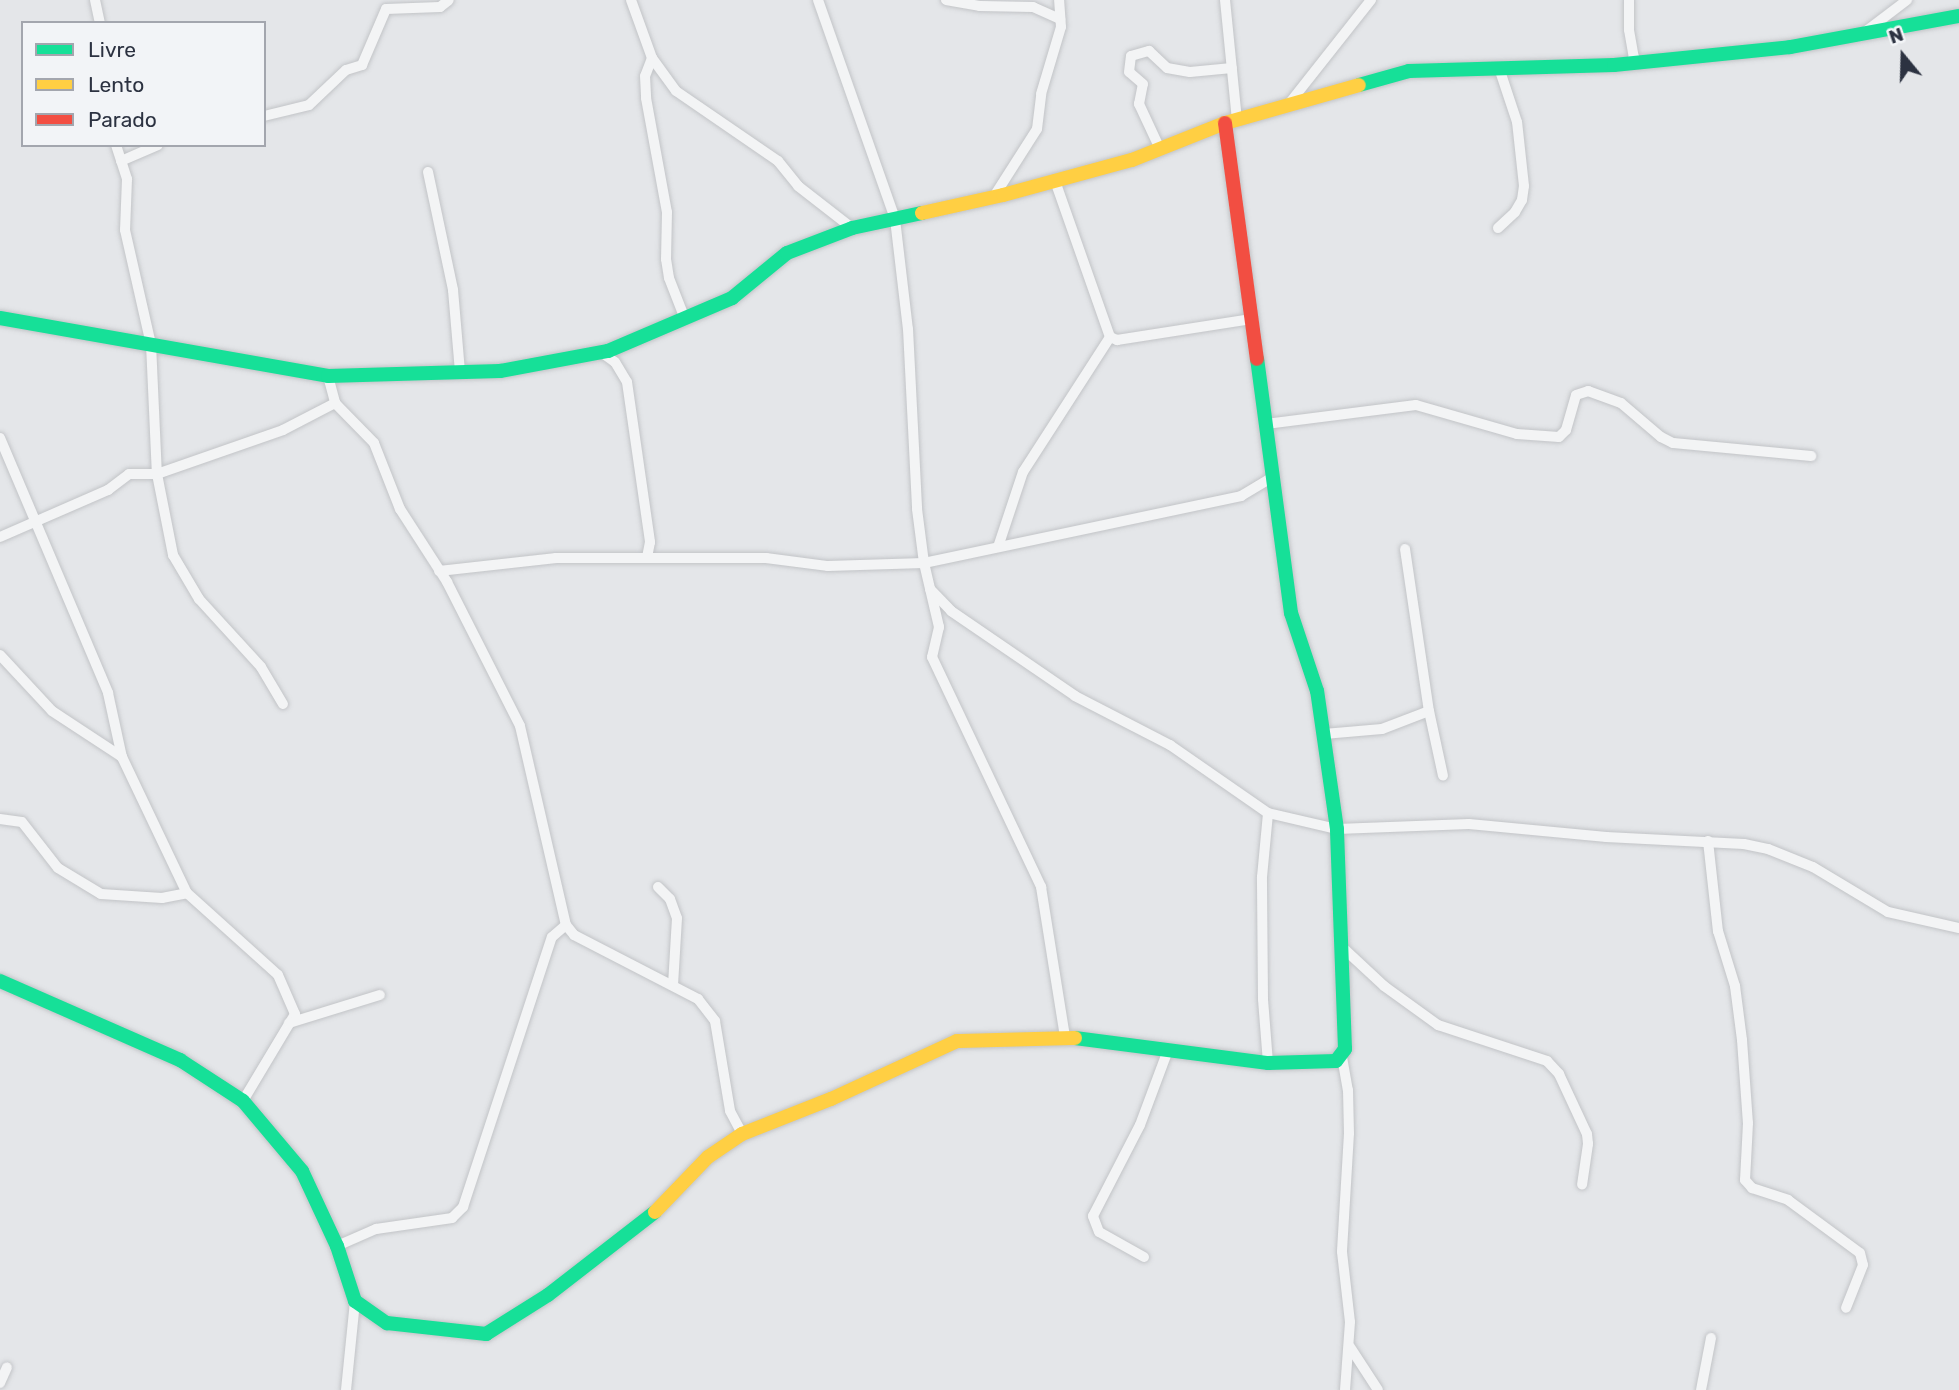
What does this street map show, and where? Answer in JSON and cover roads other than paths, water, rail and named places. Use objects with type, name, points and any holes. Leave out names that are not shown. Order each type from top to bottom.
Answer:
[{"type":"street","points":[[95,0],[100,21]]},
{"type":"street","points":[[266,116],[309,105],[346,70],[362,65],[386,9],[440,7],[449,0]]},
{"type":"street","points":[[631,0],[652,58],[676,91],[778,161],[798,186],[852,228]]},
{"type":"street","points":[[818,0],[895,219],[908,329],[917,509],[924,563],[939,627],[932,657],[1041,887],[1065,1037]]},
{"type":"street","points":[[946,0],[980,6],[1033,7],[1060,19]]},
{"type":"street","points":[[993,198],[1037,129],[1041,94],[1061,27],[1059,0]]},
{"type":"street","points":[[1224,0],[1231,68],[1231,122],[1251,318],[1291,614],[1317,691],[1337,829],[1345,1049],[1342,1057],[1348,1090],[1349,1122],[1342,1252],[1348,1288],[1350,1347],[1345,1390]]},
{"type":"street","points":[[1287,106],[1371,0]]},
{"type":"street","points":[[1629,0],[1629,30],[1634,57],[1630,64]]},
{"type":"street","points":[[1862,34],[1907,0]]},
{"type":"street","points":[[0,318],[328,376],[500,370],[601,352],[685,319],[732,298],[788,253],[852,228],[993,198],[1055,181],[1160,149],[1231,122],[1409,71],[1630,64],[1790,47],[1959,16]]},
{"type":"street","points":[[1160,149],[1139,104],[1143,84],[1129,72],[1131,56],[1149,51],[1167,68],[1190,72],[1231,68]]},
{"type":"street","points":[[652,58],[645,76],[646,98],[667,212],[666,259],[669,278],[685,319]]},
{"type":"street","points":[[1498,228],[1515,212],[1522,200],[1524,186],[1517,122],[1499,68]]},
{"type":"street","points":[[117,147],[127,178],[125,230],[150,344],[157,474],[173,555],[199,599],[261,667],[283,704]]},
{"type":"street","points":[[121,161],[154,147]]},
{"type":"street","points":[[428,172],[453,290],[460,372]]},
{"type":"street","points":[[1055,181],[1110,337],[1117,340],[1251,318]]},
{"type":"street","points":[[998,547],[1023,472],[1110,337]]},
{"type":"street","points":[[601,352],[615,362],[627,382],[650,542],[647,558]]},
{"type":"street","points":[[328,376],[335,403],[374,443],[400,509],[439,571],[520,726],[566,925],[574,935],[698,999],[715,1021],[730,1111],[742,1134]]},
{"type":"street","points":[[1266,424],[1416,405],[1517,434],[1559,437],[1566,430],[1576,395],[1588,391],[1621,403],[1672,443],[1811,456]]},
{"type":"street","points":[[0,537],[108,491],[129,474],[157,474],[283,430],[335,403]]},
{"type":"street","points":[[0,438],[108,693],[122,757],[187,893],[278,975],[295,1014],[243,1101]]},
{"type":"street","points":[[439,571],[556,558],[766,558],[828,566],[924,563],[1241,496],[1273,477]]},
{"type":"street","points":[[1405,548],[1429,711],[1443,776]]},
{"type":"street","points":[[930,589],[951,611],[1075,696],[1170,745],[1268,813],[1337,829],[1469,824],[1643,839],[1708,841],[1768,849],[1813,867],[1888,912],[1959,928]]},
{"type":"street","points":[[0,655],[52,711],[122,757]]},
{"type":"street","points":[[1324,734],[1382,729],[1429,711]]},
{"type":"street","points":[[1268,813],[1262,877],[1263,999],[1268,1063]]},
{"type":"street","points":[[0,820],[22,822],[58,868],[101,894],[162,898],[187,893]]},
{"type":"street","points":[[1708,841],[1718,931],[1733,974],[1742,1040],[1748,1123],[1745,1180],[1752,1188],[1788,1200],[1860,1253],[1863,1265],[1846,1308]]},
{"type":"street","points":[[658,887],[670,899],[677,918],[673,985]]},
{"type":"street","points":[[337,1246],[376,1228],[452,1218],[463,1207],[552,937],[566,925]]},
{"type":"street","points":[[1341,946],[1384,986],[1438,1025],[1547,1061],[1559,1074],[1587,1134],[1588,1144],[1581,1185]]},
{"type":"street","points":[[0,981],[180,1060],[243,1101],[302,1171],[337,1246],[355,1301],[346,1390]]},
{"type":"street","points":[[289,1023],[380,995]]},
{"type":"street","points":[[355,1301],[387,1322],[486,1334],[548,1294],[645,1223],[708,1157],[742,1134],[831,1099],[957,1041],[1065,1037],[1268,1063],[1336,1061],[1342,1057]]},
{"type":"street","points":[[1144,1257],[1099,1232],[1093,1216],[1140,1125],[1168,1050]]},
{"type":"street","points":[[1701,1390],[1711,1338]]},
{"type":"street","points":[[1350,1347],[1378,1390]]},
{"type":"street","points":[[0,1383],[7,1367]]}]
